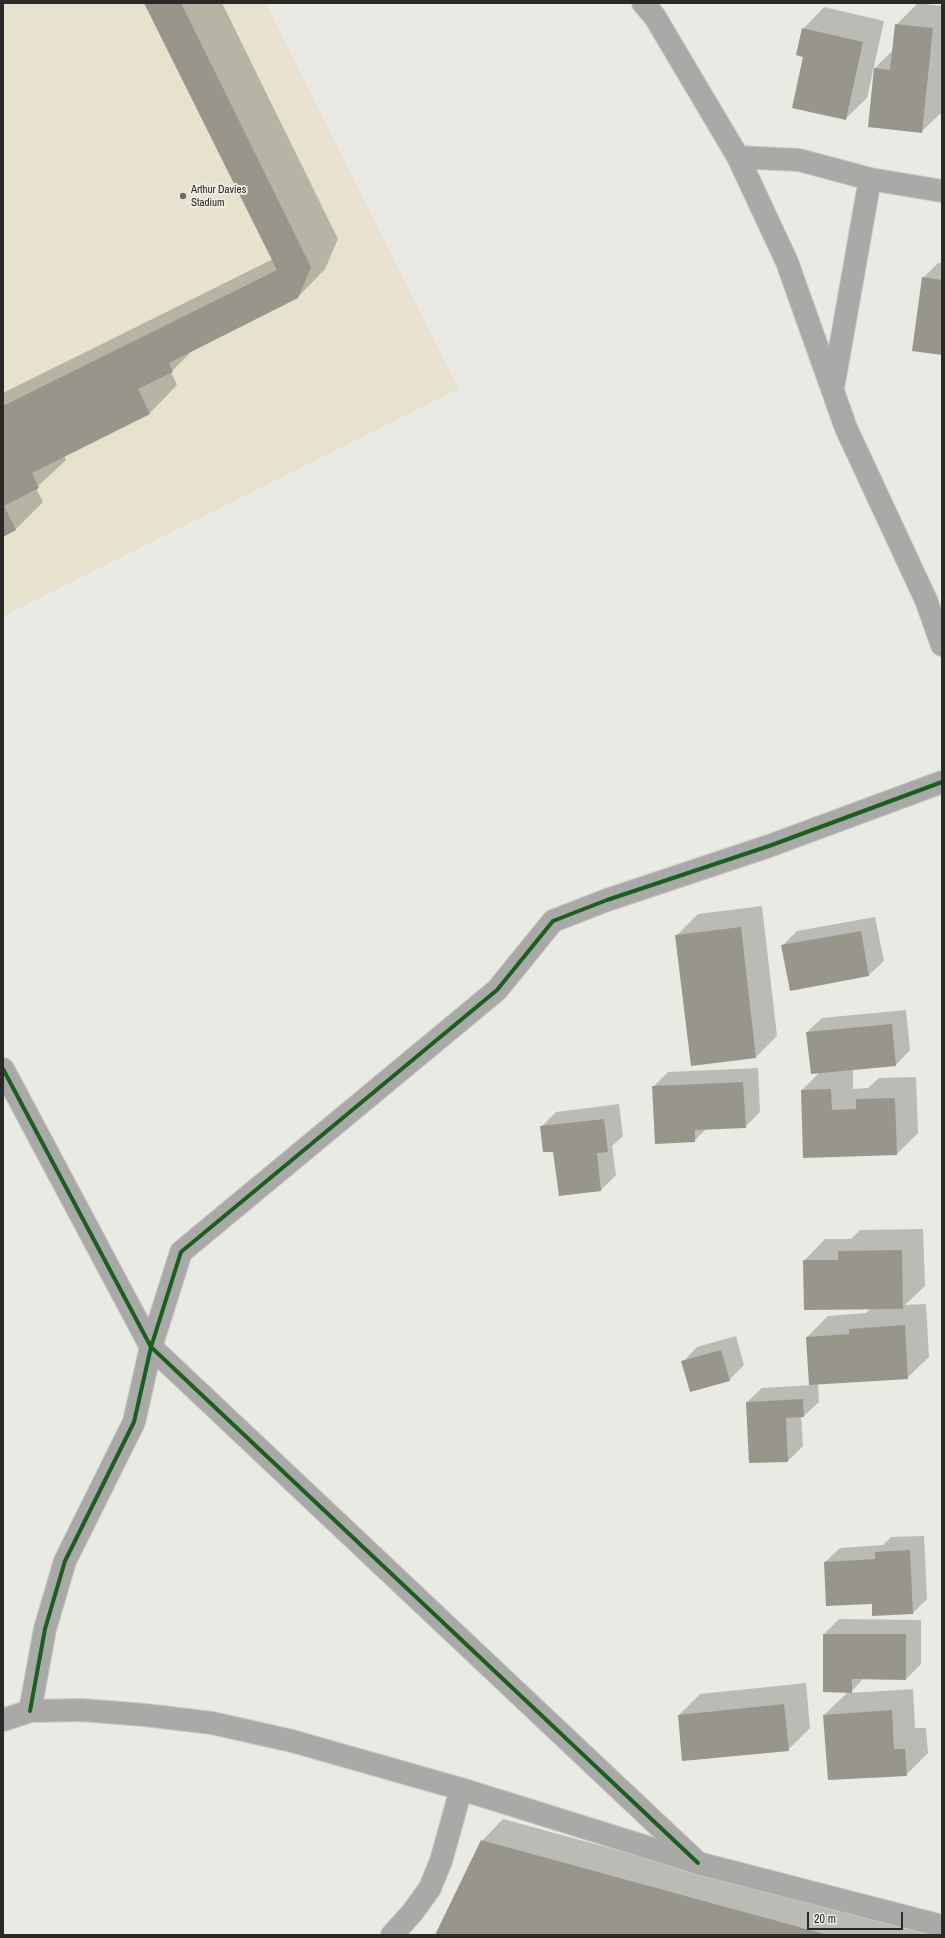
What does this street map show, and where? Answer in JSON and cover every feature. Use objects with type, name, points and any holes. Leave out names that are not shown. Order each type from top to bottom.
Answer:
[{"type":"street","points":[[643,3],[655,17],[738,157],[787,262],[846,428],[934,600],[942,645]]},
{"type":"street","points":[[738,157],[799,160],[870,179],[942,191]]},
{"type":"street","points":[[832,390],[870,179]]},
{"type":"street","points":[[30,1712],[46,1629],[65,1561],[134,1422],[151,1347],[181,1252],[497,990],[553,921],[607,900],[769,846],[942,782]]},
{"type":"street","points":[[3,1069],[151,1347],[698,1863]]},
{"type":"street","points":[[3,1720],[30,1712],[81,1710],[145,1715],[212,1723],[292,1741],[461,1789],[698,1863],[942,1926]]},
{"type":"street","points":[[392,1935],[412,1913],[430,1888],[441,1861],[461,1789]]},
{"type":"shaded area","name":"Arthur Davies Stadium","points":[[3,3],[266,3],[459,389],[3,616]]},
{"type":"building","points":[[144,3],[181,3],[311,267],[298,298],[169,363],[173,372],[138,389],[150,414],[32,473],[39,488],[4,506],[16,530],[3,537],[3,502],[5,501],[3,496],[3,406],[277,270]]},
{"type":"building","points":[[895,24],[933,28],[922,133],[868,127],[874,68],[890,70]]},
{"type":"building","points":[[802,28],[863,42],[846,120],[792,108],[803,57],[796,55]]},
{"type":"building","points":[[922,277],[942,280],[942,355],[912,351]]},
{"type":"building","points":[[741,927],[756,1058],[691,1066],[675,935]]},
{"type":"building","points":[[861,931],[869,976],[790,991],[781,945]]},
{"type":"building","points":[[892,1024],[896,1066],[811,1074],[806,1032]]},
{"type":"building","points":[[743,1082],[746,1128],[695,1130],[695,1142],[655,1144],[652,1086]]},
{"type":"building","points":[[831,1089],[832,1110],[856,1109],[856,1099],[895,1098],[897,1155],[803,1158],[801,1090]]},
{"type":"building","points":[[604,1119],[608,1152],[597,1153],[601,1191],[559,1196],[553,1152],[543,1152],[540,1126]]},
{"type":"building","points":[[902,1250],[903,1309],[804,1310],[803,1260],[838,1260],[838,1251]]},
{"type":"building","points":[[905,1325],[908,1379],[809,1385],[806,1337],[849,1334],[849,1329]]},
{"type":"building","points":[[721,1350],[730,1381],[690,1392],[681,1361]]},
{"type":"building","points":[[803,1399],[804,1417],[786,1418],[788,1462],[749,1463],[746,1402]]},
{"type":"building","points":[[910,1550],[913,1614],[872,1616],[872,1604],[826,1606],[824,1562],[875,1559],[875,1552]]},
{"type":"building","points":[[823,1634],[906,1634],[906,1680],[852,1679],[852,1693],[823,1692]]},
{"type":"building","points":[[784,1704],[789,1751],[682,1761],[678,1715]]},
{"type":"building","points":[[892,1710],[894,1749],[905,1749],[907,1776],[828,1780],[823,1715]]},
{"type":"building","points":[[481,1840],[828,1935],[435,1935]]},
{"type":"cycle path","points":[[30,1711],[45,1629],[65,1561],[134,1422],[151,1347],[181,1252],[497,990],[553,921],[607,900],[769,846],[942,782]]},
{"type":"cycle path","points":[[3,1069],[151,1347],[698,1863]]},
{"type":"place","name":"Arthur Davies Stadium","points":[[183,196]]}]
